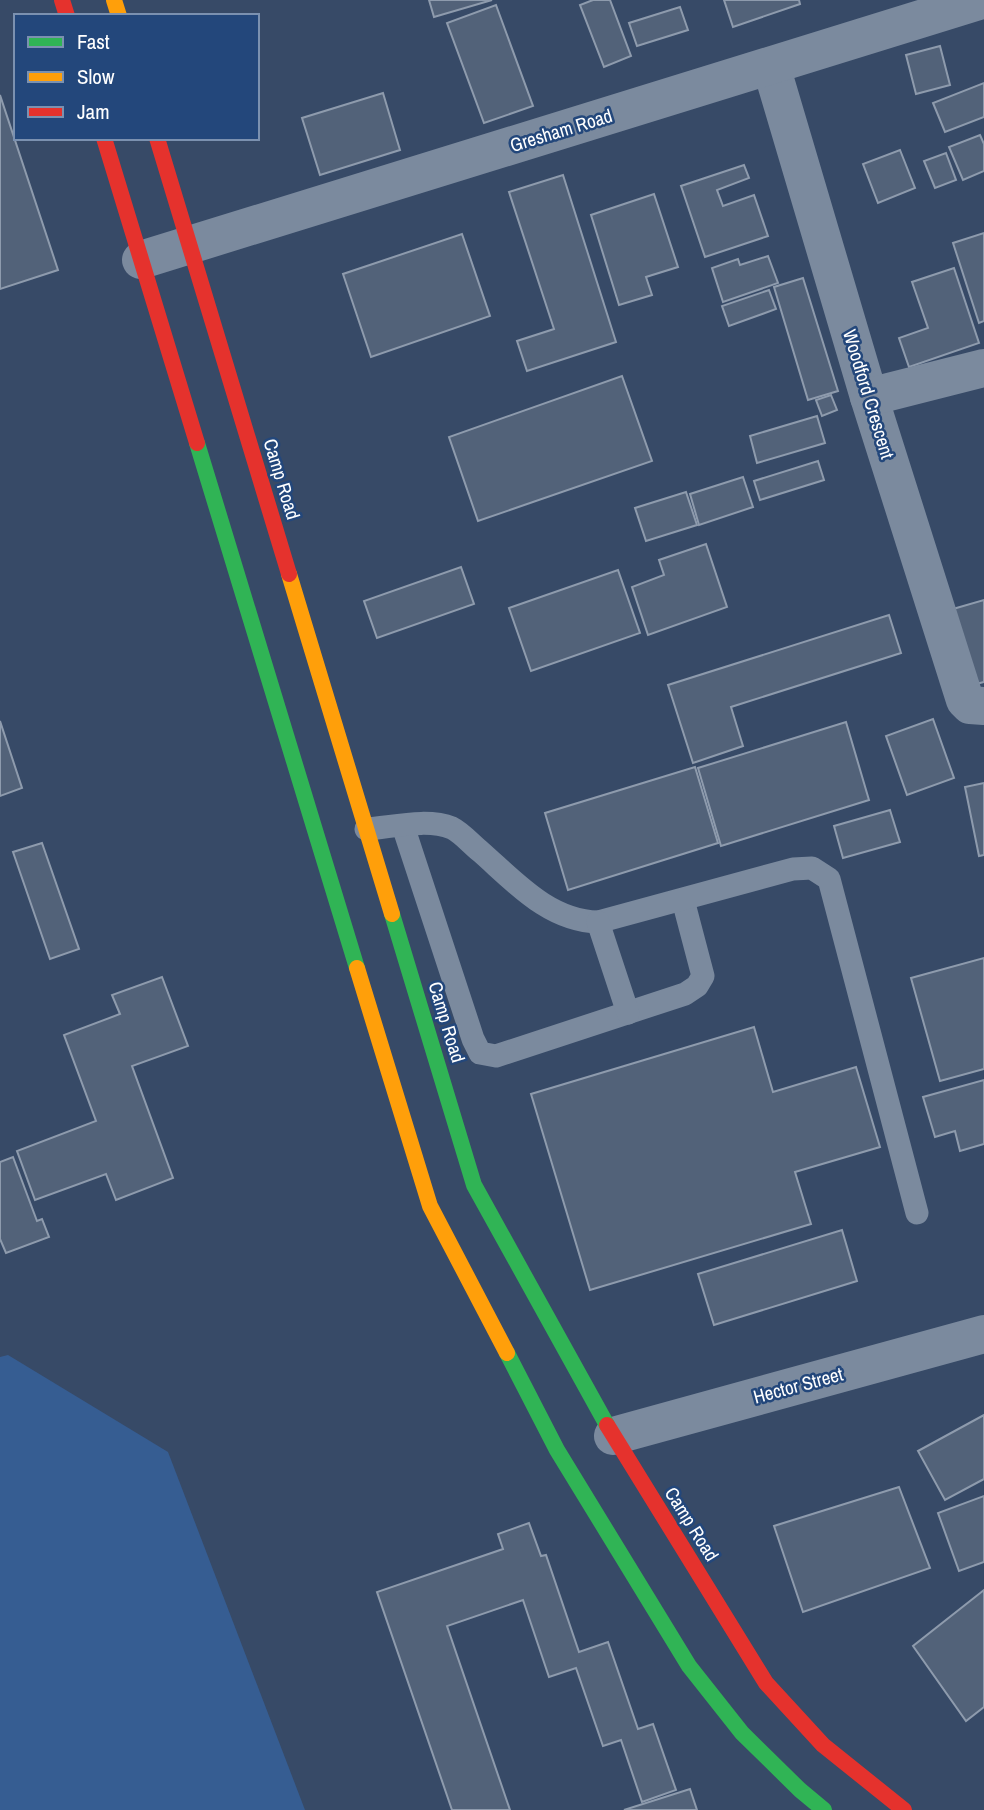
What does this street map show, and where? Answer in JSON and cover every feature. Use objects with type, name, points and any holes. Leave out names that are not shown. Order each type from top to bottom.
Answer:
[{"type":"main road","points":[[105,140],[267,653],[430,1206],[557,1450],[690,1666],[742,1733],[824,1810]]},
{"type":"main road","name":"Camp Road","points":[[158,140],[303,642],[366,829],[474,1185],[613,1436],[766,1683],[823,1745],[904,1810]]},
{"type":"street","name":"Gresham Road","points":[[141,260],[982,0]]},
{"type":"street","name":"Woodford Crescent","points":[[771,66],[869,397],[965,700],[977,708],[984,706]]},
{"type":"street","points":[[869,397],[984,368]]},
{"type":"street","name":"Hector Street","points":[[613,1436],[984,1334]]},
{"type":"lane","points":[[366,829],[435,823],[454,829],[534,899],[564,917],[581,922],[598,922],[793,869],[812,868],[829,879],[917,1213]]},
{"type":"lane","points":[[404,826],[472,1039],[480,1053],[496,1055],[685,994],[697,986],[703,976],[683,900]]},
{"type":"lane","points":[[598,922],[628,1013]]},
{"type":"shaded area","points":[[8,1355],[168,1452],[305,1810],[0,1810],[0,1357]]},
{"type":"building","points":[[429,0],[492,0],[434,17]]},
{"type":"building","points":[[593,0],[610,0],[631,56],[604,67],[580,5]]},
{"type":"building","points":[[724,0],[799,0],[800,4],[733,27]]},
{"type":"building","points":[[496,5],[533,106],[484,123],[447,23]]},
{"type":"building","points":[[680,7],[688,30],[637,46],[629,23]]},
{"type":"building","points":[[940,46],[950,85],[916,94],[906,55]]},
{"type":"building","points":[[984,83],[984,117],[945,132],[933,103]]},
{"type":"building","points":[[383,93],[400,150],[320,175],[302,118]]},
{"type":"building","points":[[0,95],[58,270],[0,289]]},
{"type":"building","points":[[980,135],[984,144],[984,171],[963,180],[949,147]]},
{"type":"building","points":[[900,150],[915,188],[878,203],[863,164]]},
{"type":"building","points":[[946,153],[956,180],[935,188],[924,161]]},
{"type":"building","points":[[744,165],[749,178],[717,190],[723,206],[754,195],[768,236],[705,257],[681,186]]},
{"type":"building","points":[[563,175],[616,342],[527,371],[517,341],[554,329],[509,192]]},
{"type":"building","points":[[654,194],[678,267],[646,277],[652,295],[619,305],[591,215]]},
{"type":"building","points":[[984,233],[984,321],[979,323],[953,243]]},
{"type":"building","points":[[462,234],[490,316],[371,357],[343,274]]},
{"type":"building","points":[[768,256],[778,283],[723,302],[712,268],[738,259],[740,265]]},
{"type":"building","points":[[954,268],[979,343],[909,367],[899,338],[928,328],[912,282]]},
{"type":"building","points":[[803,278],[838,391],[808,400],[774,287]]},
{"type":"building","points":[[769,290],[776,309],[729,326],[722,306]]},
{"type":"building","points":[[622,376],[652,461],[478,521],[449,437]]},
{"type":"building","points":[[831,395],[837,410],[822,416],[816,400]]},
{"type":"building","points":[[817,416],[825,443],[757,463],[750,436]]},
{"type":"building","points":[[818,461],[824,480],[760,500],[754,481]]},
{"type":"building","points":[[743,477],[753,507],[699,525],[690,494]]},
{"type":"building","points":[[686,492],[697,525],[646,541],[635,508]]},
{"type":"building","points":[[706,544],[727,607],[648,635],[632,587],[664,575],[659,560]]},
{"type":"building","points":[[461,567],[474,604],[377,638],[364,601]]},
{"type":"building","points":[[618,570],[640,633],[531,671],[509,608]]},
{"type":"building","points":[[984,600],[984,682],[976,684],[953,609]]},
{"type":"building","points":[[889,615],[901,653],[731,707],[743,746],[693,763],[668,685]]},
{"type":"building","points":[[933,719],[954,778],[907,795],[886,736]]},
{"type":"building","points":[[0,721],[22,788],[0,796]]},
{"type":"building","points":[[846,722],[869,800],[721,846],[698,768]]},
{"type":"building","points":[[695,767],[718,843],[568,890],[545,813]]},
{"type":"building","points":[[984,783],[984,855],[979,856],[965,787]]},
{"type":"building","points":[[890,810],[900,842],[843,858],[834,826]]},
{"type":"building","points":[[42,843],[79,949],[50,959],[13,852]]},
{"type":"building","points":[[984,958],[984,1069],[940,1081],[911,978]]},
{"type":"building","points":[[162,977],[188,1046],[132,1066],[173,1178],[116,1200],[106,1174],[35,1200],[17,1151],[96,1121],[64,1035],[120,1014],[112,995]]},
{"type":"building","points":[[754,1027],[773,1092],[856,1067],[880,1147],[795,1172],[811,1224],[590,1290],[531,1094]]},
{"type":"building","points":[[984,1080],[984,1144],[960,1151],[955,1131],[935,1137],[923,1097]]},
{"type":"building","points":[[13,1157],[37,1221],[42,1219],[49,1237],[6,1253],[0,1239],[0,1162]]},
{"type":"building","points":[[842,1230],[857,1281],[714,1325],[698,1274]]},
{"type":"building","points":[[984,1415],[984,1479],[945,1500],[918,1451]]},
{"type":"building","points":[[899,1487],[930,1568],[803,1612],[774,1526]]},
{"type":"building","points":[[984,1496],[984,1562],[959,1571],[938,1513]]},
{"type":"building","points":[[529,1523],[541,1556],[546,1555],[579,1652],[608,1642],[638,1729],[653,1724],[676,1790],[642,1802],[621,1740],[603,1746],[576,1668],[549,1677],[523,1600],[447,1626],[510,1810],[452,1810],[377,1592],[503,1549],[498,1534]]},
{"type":"building","points":[[984,1590],[984,1707],[966,1721],[913,1646]]},
{"type":"building","points":[[690,1789],[697,1810],[624,1810]]},
{"type":"traffic: fast","points":[[197,443],[357,968]]},
{"type":"traffic: fast","points":[[392,914],[474,1185],[607,1425]]},
{"type":"traffic: fast","points":[[507,1353],[557,1450],[689,1666],[742,1733],[824,1810]]},
{"type":"traffic: slow","points":[[114,0],[118,14]]},
{"type":"traffic: slow","points":[[289,574],[392,914]]},
{"type":"traffic: slow","points":[[357,968],[430,1206],[507,1353]]},
{"type":"traffic: jam","points":[[62,0],[66,14]]},
{"type":"traffic: jam","points":[[105,140],[197,443]]},
{"type":"traffic: jam","points":[[158,140],[289,574]]},
{"type":"traffic: jam","points":[[607,1425],[766,1683],[823,1745],[904,1810]]}]
